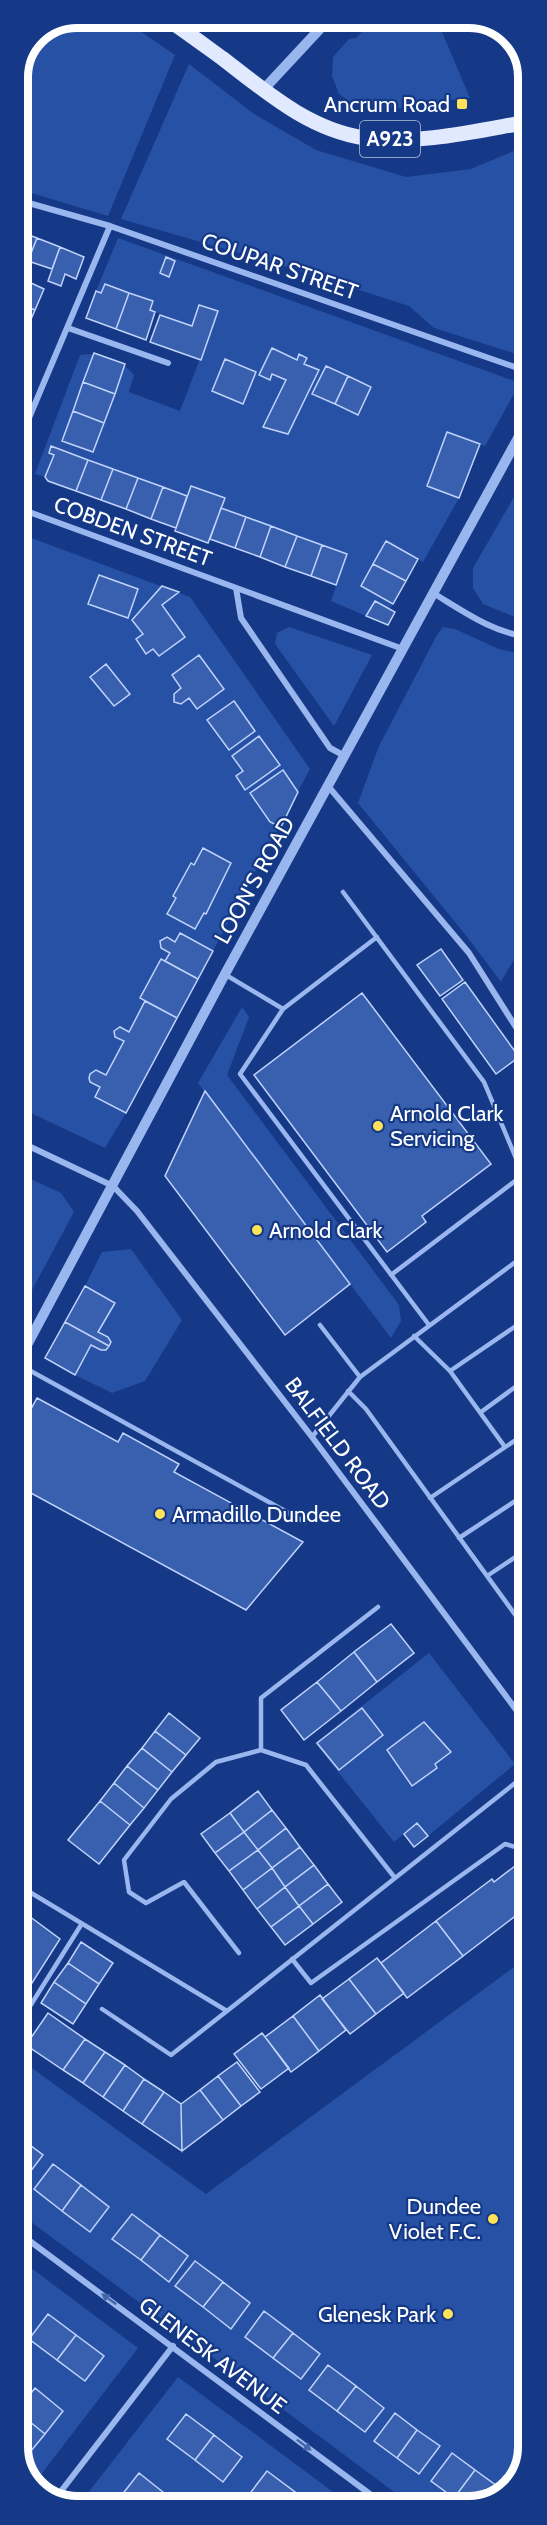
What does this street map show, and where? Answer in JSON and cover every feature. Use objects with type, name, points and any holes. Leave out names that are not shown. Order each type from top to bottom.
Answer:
[{"type":"main road","name":"A923","points":[[180,28],[302,116],[331,129],[363,138],[414,138],[464,133],[518,124]]},
{"type":"street","points":[[263,90],[320,29]]},
{"type":"street","name":"COUPAR STREET","points":[[28,203],[110,226],[518,369]]},
{"type":"street","points":[[28,420],[110,226]]},
{"type":"street","points":[[68,328],[168,363]]},
{"type":"street","name":"LOON'S ROAD","points":[[29,1343],[343,755],[518,436]]},
{"type":"street","name":"COBDEN STREET","points":[[28,512],[403,649]]},
{"type":"street","name":"COBDEN STREET","points":[[236,588],[241,618],[330,748],[343,755]]},
{"type":"street","points":[[433,593],[485,624],[518,636]]},
{"type":"street","points":[[327,786],[469,953],[518,1031]]},
{"type":"street","points":[[28,1146],[113,1186]]},
{"type":"street","name":"BALFIELD ROAD","points":[[113,1186],[137,1211],[518,1707]]},
{"type":"street","name":"GLENESK AVENUE","points":[[29,2241],[373,2496]]},
{"type":"street","points":[[59,2493],[173,2346]]},
{"type":"lane","points":[[343,892],[484,1082],[518,1163]]},
{"type":"lane","points":[[377,937],[284,1009],[240,1074],[429,1325]]},
{"type":"lane","points":[[225,974],[284,1009]]},
{"type":"lane","points":[[391,1275],[518,1179]]},
{"type":"lane","points":[[312,1437],[360,1377],[518,1260]]},
{"type":"lane","points":[[320,1324],[360,1377]]},
{"type":"lane","points":[[450,1371],[518,1325]]},
{"type":"lane","points":[[414,1336],[450,1371],[505,1447]]},
{"type":"lane","points":[[29,1369],[305,1522]]},
{"type":"lane","points":[[480,1412],[518,1385]]},
{"type":"lane","points":[[348,1391],[366,1409],[518,1619]]},
{"type":"lane","points":[[430,1498],[518,1438]]},
{"type":"lane","points":[[459,1538],[518,1499]]},
{"type":"lane","points":[[487,1576],[518,1555]]},
{"type":"lane","points":[[261,1750],[261,1698],[378,1607]]},
{"type":"lane","points":[[239,1953],[184,1882],[146,1903],[129,1892],[124,1860],[171,1799],[216,1762],[261,1750],[306,1765],[395,1878]]},
{"type":"lane","points":[[102,2009],[171,2055],[518,1782]]},
{"type":"lane","points":[[292,1959],[311,1983],[505,1844],[518,1848]]},
{"type":"lane","points":[[29,1892],[227,2011]]},
{"type":"lane","points":[[29,2008],[81,1925]]},
{"type":"shaded area","points":[[132,28],[143,33],[175,55],[108,216],[28,192],[29,68],[37,50],[43,43],[50,37],[68,29]]},
{"type":"shaded area","points":[[365,29],[441,29],[470,98],[418,104],[413,109],[355,105],[339,94],[332,76],[333,57],[349,39],[356,38]]},
{"type":"shaded area","points":[[189,64],[254,114],[316,150],[406,177],[471,169],[518,149],[518,355],[434,328],[409,306],[294,269],[121,219]]},
{"type":"shaded area","points":[[118,238],[518,382],[518,387],[485,446],[447,432],[427,486],[459,498],[423,562],[385,541],[361,586],[393,604],[390,609],[375,602],[366,616],[331,601],[347,554],[221,508],[224,498],[192,486],[187,496],[51,446],[49,453],[54,455],[45,477],[35,474],[80,355],[103,356],[117,361],[134,375],[129,392],[180,411],[218,312],[199,305],[192,326],[150,310],[152,301],[105,284],[101,293],[96,291]]},
{"type":"shaded area","points":[[518,490],[518,618],[483,604],[473,588],[473,568]]},
{"type":"shaded area","points":[[28,537],[190,597],[310,769],[213,951],[180,933],[175,942],[167,937],[160,941],[161,948],[170,953],[165,961],[161,959],[141,998],[145,1001],[129,1032],[120,1027],[114,1031],[115,1037],[124,1041],[106,1075],[96,1070],[90,1074],[90,1082],[100,1087],[95,1097],[126,1113],[105,1148],[28,1112]]},
{"type":"shaded area","points":[[289,627],[372,655],[334,726],[275,644],[277,633]]},
{"type":"shaded area","points":[[443,627],[455,629],[499,649],[518,653],[518,952],[501,982],[358,803],[379,746]]},
{"type":"shaded area","points":[[242,1007],[249,1017],[227,1075],[399,1305],[401,1321],[391,1338],[198,1083]]},
{"type":"shaded area","points":[[28,1178],[61,1193],[74,1212],[29,1296]]},
{"type":"shaded area","points":[[131,1249],[182,1320],[145,1381],[112,1393],[75,1375],[91,1345],[106,1350],[111,1342],[108,1337],[98,1332],[114,1302],[85,1286],[102,1252]]},
{"type":"shaded area","points":[[429,1653],[515,1764],[428,1836],[417,1823],[394,1842],[315,1743]]},
{"type":"shaded area","points":[[518,1964],[518,2457],[506,2480],[491,2491],[476,2496],[400,2496],[29,2220],[29,2066],[206,2194]]},
{"type":"shaded area","points":[[29,2266],[138,2348],[39,2477],[29,2454]]},
{"type":"shaded area","points":[[178,2377],[339,2496],[86,2496]]},
{"type":"building","points":[[28,235],[37,238],[28,261]]},
{"type":"building","points":[[37,238],[60,247],[52,269],[28,261]]},
{"type":"building","points":[[60,247],[84,257],[76,279],[65,274],[61,286],[48,281]]},
{"type":"building","points":[[166,257],[175,261],[169,277],[160,273]]},
{"type":"building","points":[[28,282],[44,289],[35,310],[28,307]]},
{"type":"building","points":[[105,284],[129,293],[116,329],[86,318],[96,291],[101,293]]},
{"type":"building","points":[[129,293],[153,301],[150,310],[155,312],[146,340],[116,329]]},
{"type":"building","points":[[199,305],[218,311],[201,360],[150,342],[160,315],[192,326]]},
{"type":"building","points":[[28,307],[35,310],[28,326]]},
{"type":"building","points":[[272,348],[297,360],[299,354],[307,358],[304,364],[319,370],[288,434],[263,427],[286,380],[272,374],[270,380],[259,375]]},
{"type":"building","points":[[94,353],[125,364],[115,394],[83,382]]},
{"type":"building","points":[[225,359],[256,372],[243,404],[212,391]]},
{"type":"building","points":[[326,366],[348,376],[335,404],[312,394]]},
{"type":"building","points":[[348,376],[371,387],[358,415],[335,404]]},
{"type":"building","points":[[83,382],[115,394],[104,423],[73,411]]},
{"type":"building","points":[[73,411],[104,423],[93,452],[62,441]]},
{"type":"building","points":[[447,432],[480,444],[459,498],[427,486]]},
{"type":"building","points":[[51,446],[88,460],[76,491],[48,481],[45,477],[54,455],[49,453]]},
{"type":"building","points":[[88,460],[113,469],[101,500],[76,491]]},
{"type":"building","points":[[113,469],[138,478],[126,509],[101,500]]},
{"type":"building","points":[[138,478],[163,487],[151,519],[126,509]]},
{"type":"building","points":[[191,486],[225,498],[208,543],[175,531]]},
{"type":"building","points":[[163,487],[187,496],[176,528],[151,519]]},
{"type":"building","points":[[221,508],[246,517],[235,548],[210,539]]},
{"type":"building","points":[[246,517],[271,526],[260,557],[235,548]]},
{"type":"building","points":[[271,526],[297,536],[285,567],[260,557]]},
{"type":"building","points":[[297,536],[322,545],[311,576],[285,567]]},
{"type":"building","points":[[386,541],[418,559],[406,581],[373,564]]},
{"type":"building","points":[[322,545],[347,554],[336,585],[311,576]]},
{"type":"building","points":[[373,564],[406,581],[393,604],[361,586]]},
{"type":"building","points":[[99,575],[138,589],[128,618],[88,604]]},
{"type":"building","points":[[162,586],[179,592],[162,605],[185,637],[159,656],[153,649],[146,654],[136,639],[143,634],[132,620]]},
{"type":"building","points":[[375,601],[395,612],[388,625],[366,616]]},
{"type":"building","points":[[199,655],[224,689],[197,709],[189,698],[181,704],[174,702],[174,694],[181,688],[172,675]]},
{"type":"building","points":[[106,664],[130,694],[114,706],[90,677]]},
{"type":"building","points":[[234,701],[255,731],[229,750],[207,720]]},
{"type":"building","points":[[259,736],[280,765],[245,790],[236,776],[243,771],[232,756]]},
{"type":"building","points":[[283,770],[298,792],[281,827],[270,822],[250,793]]},
{"type":"building","points":[[203,848],[231,863],[206,914],[204,913],[195,929],[167,914],[176,898],[173,896],[191,863],[194,865]]},
{"type":"building","points":[[180,933],[213,951],[198,979],[165,961],[170,953],[161,948],[160,941],[167,937],[175,942]]},
{"type":"building","points":[[441,949],[463,980],[440,996],[417,965]]},
{"type":"building","points":[[161,959],[198,979],[177,1018],[140,998]]},
{"type":"building","points":[[465,982],[518,1058],[496,1074],[442,999]]},
{"type":"building","name":"Arnold Clark Servicing","points":[[362,993],[491,1164],[422,1216],[426,1222],[387,1252],[254,1075]]},
{"type":"building","points":[[145,1001],[177,1018],[126,1113],[95,1097],[100,1087],[90,1082],[89,1078],[90,1074],[96,1070],[106,1075],[124,1041],[115,1037],[114,1031],[120,1027],[129,1032]]},
{"type":"building","name":"Arnold Clark","points":[[205,1091],[350,1284],[285,1335],[165,1176]]},
{"type":"building","points":[[85,1286],[115,1303],[98,1332],[108,1337],[111,1342],[109,1346],[65,1322]]},
{"type":"building","points":[[65,1322],[109,1346],[106,1350],[101,1350],[91,1345],[75,1375],[45,1358]]},
{"type":"building","name":"Armadillo Dundee","points":[[37,1398],[118,1442],[123,1433],[179,1464],[174,1472],[303,1542],[246,1610],[29,1492],[29,1414]]},
{"type":"building","points":[[391,1624],[414,1653],[377,1682],[354,1652]]},
{"type":"building","points":[[354,1652],[377,1682],[341,1711],[317,1682]]},
{"type":"building","points":[[317,1682],[341,1711],[304,1740],[281,1710]]},
{"type":"building","points":[[362,1708],[383,1735],[339,1770],[317,1743]]},
{"type":"building","points":[[169,1713],[200,1738],[186,1755],[155,1731]]},
{"type":"building","points":[[424,1722],[451,1752],[435,1764],[437,1768],[412,1786],[387,1750]]},
{"type":"building","points":[[155,1731],[186,1755],[172,1772],[142,1748]]},
{"type":"building","points":[[142,1748],[172,1772],[158,1790],[127,1766]]},
{"type":"building","points":[[127,1766],[158,1790],[144,1808],[114,1783]]},
{"type":"building","points":[[114,1783],[144,1808],[130,1825],[100,1801]]},
{"type":"building","points":[[258,1791],[272,1810],[244,1832],[230,1813]]},
{"type":"building","points":[[100,1801],[130,1825],[99,1864],[68,1840]]},
{"type":"building","points":[[272,1810],[286,1828],[258,1850],[244,1832]]},
{"type":"building","points":[[230,1813],[244,1832],[215,1853],[201,1834]]},
{"type":"building","points":[[417,1823],[428,1836],[414,1847],[404,1834]]},
{"type":"building","points":[[286,1828],[300,1847],[272,1868],[258,1850]]},
{"type":"building","points":[[244,1832],[258,1850],[229,1871],[215,1853]]},
{"type":"building","points":[[300,1847],[314,1865],[285,1887],[272,1868]]},
{"type":"building","points":[[258,1850],[272,1868],[243,1890],[229,1871]]},
{"type":"building","points":[[314,1865],[328,1884],[299,1906],[285,1887]]},
{"type":"building","points":[[515,1866],[518,1870],[518,1909],[516,1911],[518,1914],[463,1956],[436,1921],[492,1879],[494,1882]]},
{"type":"building","points":[[272,1868],[285,1887],[257,1909],[243,1890]]},
{"type":"building","points":[[328,1884],[342,1902],[313,1924],[299,1906]]},
{"type":"building","points":[[285,1887],[299,1906],[271,1927],[257,1909]]},
{"type":"building","points":[[299,1906],[313,1924],[285,1945],[271,1927]]},
{"type":"building","points":[[29,1916],[60,1939],[29,1988]]},
{"type":"building","points":[[436,1921],[463,1956],[407,1998],[381,1963]]},
{"type":"building","points":[[81,1942],[113,1963],[99,1984],[68,1963]]},
{"type":"building","points":[[377,1958],[404,1993],[376,2014],[349,1979]]},
{"type":"building","points":[[68,1963],[99,1984],[86,2004],[54,1982]]},
{"type":"building","points":[[349,1979],[376,2014],[350,2034],[322,1999]]},
{"type":"building","points":[[54,1982],[86,2004],[73,2024],[41,2003]]},
{"type":"building","points":[[320,1995],[346,2030],[319,2051],[293,2016]]},
{"type":"building","points":[[48,2013],[85,2039],[63,2070],[29,2047],[29,2041]]},
{"type":"building","points":[[293,2016],[319,2051],[291,2072],[265,2037]]},
{"type":"building","points":[[262,2033],[289,2068],[261,2089],[234,2054]]},
{"type":"building","points":[[85,2039],[105,2052],[83,2083],[63,2070]]},
{"type":"building","points":[[105,2052],[125,2065],[103,2097],[83,2083]]},
{"type":"building","points":[[237,2062],[260,2092],[241,2106],[218,2076]]},
{"type":"building","points":[[125,2065],[144,2079],[123,2111],[103,2097]]},
{"type":"building","points":[[218,2076],[241,2106],[223,2120],[200,2090]]},
{"type":"building","points":[[144,2079],[164,2092],[142,2124],[123,2111]]},
{"type":"building","points":[[200,2090],[223,2120],[182,2151],[181,2104]]},
{"type":"building","points":[[164,2092],[181,2104],[182,2151],[142,2124]]},
{"type":"building","points":[[29,2144],[43,2155],[29,2174]]},
{"type":"building","points":[[53,2164],[81,2185],[62,2211],[34,2189]]},
{"type":"building","points":[[81,2185],[109,2207],[90,2232],[62,2211]]},
{"type":"building","points":[[132,2214],[160,2235],[141,2260],[112,2239]]},
{"type":"building","points":[[160,2235],[188,2256],[169,2282],[141,2260]]},
{"type":"building","points":[[195,2261],[223,2282],[203,2307],[175,2286]]},
{"type":"building","points":[[223,2282],[250,2303],[231,2329],[203,2307]]},
{"type":"building","points":[[264,2311],[293,2333],[273,2358],[245,2337]]},
{"type":"building","points":[[48,2314],[76,2335],[57,2360],[29,2339]]},
{"type":"building","points":[[293,2333],[320,2354],[301,2379],[273,2358]]},
{"type":"building","points":[[76,2335],[104,2356],[85,2381],[57,2360]]},
{"type":"building","points":[[328,2365],[356,2386],[337,2411],[309,2390]]},
{"type":"building","points":[[356,2386],[384,2408],[365,2432],[337,2411]]},
{"type":"building","points":[[35,2388],[63,2411],[45,2434],[29,2421],[29,2396]]},
{"type":"building","points":[[395,2413],[417,2430],[397,2458],[374,2441]]},
{"type":"building","points":[[186,2414],[214,2435],[195,2460],[167,2439]]},
{"type":"building","points":[[29,2421],[45,2434],[29,2453]]},
{"type":"building","points":[[417,2430],[440,2446],[419,2474],[397,2458]]},
{"type":"building","points":[[214,2435],[242,2457],[223,2482],[195,2460]]},
{"type":"building","points":[[452,2453],[475,2470],[456,2496],[451,2496],[431,2481]]},
{"type":"building","points":[[475,2470],[497,2486],[482,2495],[456,2496]]},
{"type":"building","points":[[267,2471],[295,2492],[292,2496],[248,2496]]},
{"type":"building","points":[[139,2473],[168,2496],[121,2496]]},
{"type":"place","name":"Ancrum Road","points":[[462,104]]},
{"type":"place","name":"Arnold Clark Servicing","points":[[378,1126]]},
{"type":"place","name":"Arnold Clark","points":[[257,1230]]},
{"type":"place","name":"Armadillo Dundee","points":[[160,1514]]},
{"type":"place","name":"Dundee Violet F.C.","points":[[493,2219]]},
{"type":"place","name":"Glenesk Park","points":[[448,2314]]}]
